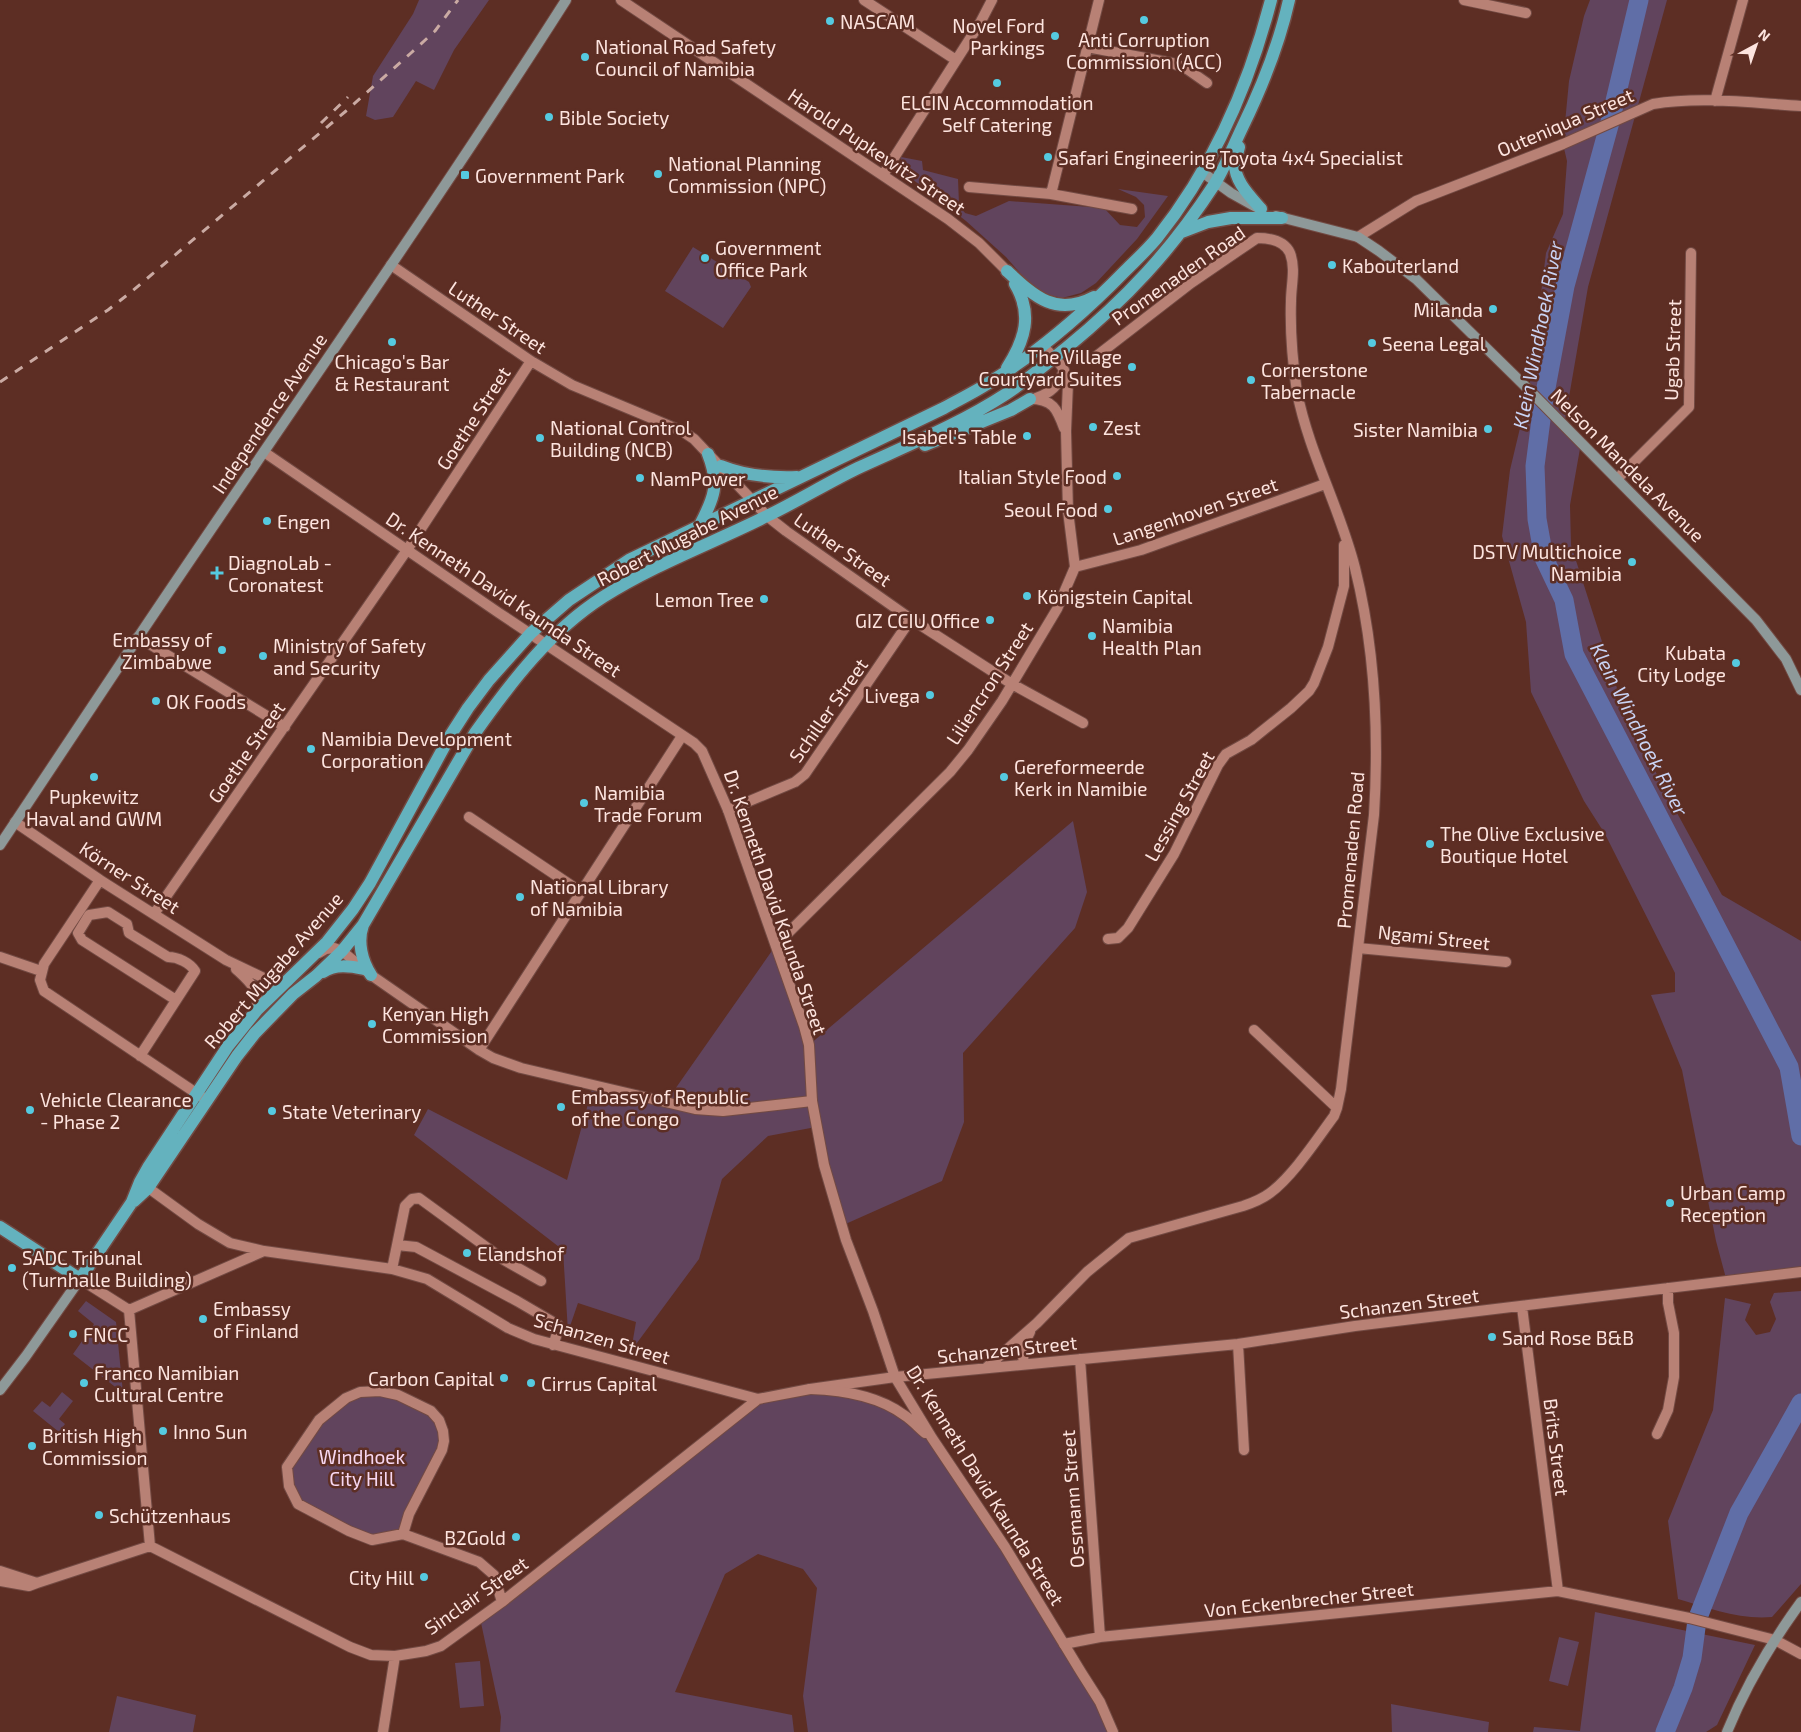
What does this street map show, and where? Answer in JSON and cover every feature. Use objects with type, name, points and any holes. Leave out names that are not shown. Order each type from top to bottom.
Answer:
[{"type":"main road","name":"Independence Avenue","points":[[0,845],[138,637],[518,76],[566,0]]},
{"type":"main road","name":"Robert Mugabe Avenue","points":[[144,1185],[196,1094],[228,1046],[257,1010],[315,956],[370,883],[450,736],[468,708],[489,680],[531,633],[569,600],[629,560],[944,408],[987,384],[1042,345],[1106,291],[1155,240],[1202,172],[1241,92],[1259,42],[1271,0]]},
{"type":"main road","name":"Robert Mugabe Avenue","points":[[0,1390],[26,1356],[144,1185],[255,1033],[293,994],[316,976],[342,951],[363,926],[475,733],[500,698],[546,643],[602,598],[658,566],[767,516],[837,478],[965,417],[1005,394],[1094,326],[1132,290],[1163,256],[1216,182],[1252,108],[1270,63],[1289,0]]},
{"type":"main road","points":[[1252,108],[1235,162],[1237,175],[1246,192],[1261,209]]},
{"type":"main road","name":"Nelson Mandela Avenue","points":[[1202,172],[1261,209],[1282,218],[1358,237],[1416,278],[1756,620],[1786,659],[1801,690]]},
{"type":"main road","points":[[1182,232],[1208,222],[1231,218],[1282,218]]},
{"type":"main road","points":[[1007,271],[1028,290],[1044,301],[1058,306],[1075,305],[1106,291]]},
{"type":"main road","points":[[1004,373],[1018,352],[1025,326],[1022,297],[1007,271]]},
{"type":"main road","points":[[837,478],[856,478],[905,453],[1011,410],[1030,399]]},
{"type":"main road","points":[[700,525],[713,502],[715,482],[708,454]]},
{"type":"main road","points":[[721,466],[743,474],[763,477],[801,477]]},
{"type":"main road","points":[[363,926],[361,938],[363,961],[367,972]]},
{"type":"main road","points":[[316,976],[330,967],[352,967],[367,972]]},
{"type":"main road","points":[[0,1227],[80,1279]]},
{"type":"main road","points":[[1727,1732],[1739,1701],[1754,1672],[1801,1602]]},
{"type":"street","name":"Harold Pupkewitz Street","points":[[621,0],[948,219],[971,237],[1007,271]]},
{"type":"street","points":[[864,0],[956,60]]},
{"type":"street","points":[[883,175],[980,23],[992,0]]},
{"type":"street","points":[[1051,194],[1099,0]]},
{"type":"street","points":[[1464,0],[1526,13]]},
{"type":"street","points":[[1715,101],[1743,0]]},
{"type":"street","points":[[1087,47],[1172,63],[1187,69],[1207,83]]},
{"type":"street","name":"Outeniqua Street","points":[[1358,237],[1416,201],[1563,144],[1653,104],[1715,101],[1801,106]]},
{"type":"street","points":[[969,187],[1051,194],[1132,209]]},
{"type":"street","name":"Promenaden Road","points":[[986,1368],[1037,1324],[1086,1272],[1129,1238],[1257,1202],[1271,1193],[1287,1177],[1334,1116],[1341,1089],[1374,815],[1376,789],[1375,704],[1366,622],[1355,566],[1325,484],[1298,392],[1290,300],[1293,262],[1289,250],[1271,238],[1257,238],[1198,278],[1094,358]]},
{"type":"street","name":"Ugab Street","points":[[1616,479],[1689,407],[1691,253]]},
{"type":"street","name":"Luther Street","points":[[391,265],[531,361],[572,385],[682,431],[694,439],[767,516],[911,619],[1012,684],[1083,723]]},
{"type":"street","points":[[1042,345],[1064,370],[1068,383],[1066,432],[1068,511],[1075,567]]},
{"type":"street","name":"Goethe Street","points":[[154,914],[407,550],[531,361]]},
{"type":"street","points":[[1030,399],[1046,395],[1052,390],[1060,380],[1064,370]]},
{"type":"street","points":[[1030,399],[1042,399],[1055,408],[1066,432]]},
{"type":"street","name":"Dr. Kenneth David Kaunda Street","points":[[264,452],[694,743],[702,751],[728,810],[804,1026],[809,1045],[812,1101],[824,1165],[844,1234],[874,1311],[895,1377],[932,1438],[1005,1547],[1100,1702],[1113,1732]]},
{"type":"street","name":"Langenhoven Street","points":[[1075,567],[1141,550],[1325,484]]},
{"type":"street","name":"Lessing Street","points":[[1108,939],[1118,938],[1128,928],[1174,854],[1218,765],[1226,754],[1251,740],[1291,708],[1309,691],[1314,683],[1328,647],[1344,586],[1344,534]]},
{"type":"street","name":"Liliencron Street","points":[[776,945],[950,772],[981,732],[1012,684],[1057,609],[1075,567]]},
{"type":"street","name":"Schiller Street","points":[[728,810],[795,782],[806,774],[911,619]]},
{"type":"street","points":[[138,637],[285,727]]},
{"type":"street","points":[[479,1050],[682,736]]},
{"type":"street","points":[[469,817],[581,892]]},
{"type":"street","name":"Körner Street","points":[[16,822],[100,880],[226,960],[268,980],[278,983],[289,981]]},
{"type":"street","points":[[100,880],[44,964],[40,976],[44,991],[207,1100]]},
{"type":"street","points":[[140,1056],[194,974],[194,968],[175,957],[168,957],[129,933],[128,924],[108,912],[89,916],[78,933],[82,940],[176,1000]]},
{"type":"street","points":[[315,956],[326,949],[334,948],[342,951],[367,972],[479,1050],[492,1058],[521,1068],[695,1110],[723,1111],[812,1101]]},
{"type":"street","name":"Ngami Street","points":[[1358,948],[1506,962]]},
{"type":"street","points":[[0,957],[40,976]]},
{"type":"street","name":"Körner Street","points":[[226,960],[256,991],[258,997],[257,1010]]},
{"type":"street","points":[[1254,1030],[1337,1108]]},
{"type":"street","name":"Schanzen Street","points":[[144,1185],[198,1224],[230,1243],[264,1251],[392,1269],[428,1279],[508,1328],[534,1340],[758,1398],[895,1377],[1238,1344],[1355,1326],[1801,1272]]},
{"type":"street","points":[[392,1269],[405,1206],[415,1197],[504,1260],[541,1280]]},
{"type":"street","points":[[397,1245],[416,1247],[558,1325],[553,1345]]},
{"type":"street","points":[[129,1310],[264,1251]]},
{"type":"street","points":[[80,1279],[129,1310]]},
{"type":"street","points":[[1657,1434],[1668,1410],[1674,1377],[1674,1333],[1668,1303],[1668,1288]]},
{"type":"street","name":"Brits Street","points":[[1522,1307],[1558,1591]]},
{"type":"street","points":[[0,1581],[29,1586],[150,1546],[129,1310]]},
{"type":"street","name":"Promenaden Road","points":[[1024,1364],[1024,1344],[1037,1324]]},
{"type":"street","points":[[1238,1344],[1244,1450]]},
{"type":"street","name":"Ossmann Street","points":[[1080,1359],[1100,1637]]},
{"type":"street","points":[[810,1389],[839,1390],[878,1401],[903,1414],[932,1438]]},
{"type":"street","points":[[402,1534],[409,1514],[442,1450],[444,1441],[443,1431],[439,1420],[431,1410],[412,1401],[398,1395],[380,1391],[360,1392],[346,1398],[318,1420],[287,1467],[289,1486],[298,1504],[349,1531],[372,1540],[402,1534],[479,1562],[494,1575],[502,1602]]},
{"type":"street","name":"Sinclair Street","points":[[150,1546],[350,1647],[371,1655],[395,1656],[426,1651],[441,1646],[502,1602],[758,1398]]},
{"type":"street","points":[[0,1571],[37,1583]]},
{"type":"street","name":"Von Eckenbrecher Street","points":[[1064,1644],[1100,1637],[1558,1591],[1689,1618],[1775,1640]]},
{"type":"street","points":[[1775,1640],[1801,1654]]},
{"type":"street","points":[[383,1732],[395,1656]]},
{"type":"green space","points":[[419,0],[489,0],[454,50],[434,90],[416,81],[393,117],[375,120],[366,116],[373,76],[413,14]]},
{"type":"green space","points":[[1590,0],[1667,0],[1588,287],[1564,426],[1581,443],[1570,505],[1571,545],[1624,710],[1671,802],[1722,895],[1801,941],[1801,1272],[1727,1282],[1716,1241],[1682,1070],[1651,995],[1675,992],[1675,973],[1605,834],[1584,801],[1531,692],[1526,622],[1502,536],[1510,470],[1529,390],[1546,253],[1563,214],[1567,161],[1563,144],[1569,81],[1584,16]]},
{"type":"green space","points":[[901,157],[922,161],[923,170],[958,179],[959,204],[965,213],[976,216],[1009,201],[1104,208],[1120,225],[1137,227],[1145,217],[1144,205],[1136,197],[1118,189],[1168,196],[1137,239],[1096,283],[1081,293],[1062,298],[1045,294],[1028,282],[1006,257],[966,221],[907,175],[902,166]]},
{"type":"green space","points":[[693,247],[749,282],[751,287],[723,328],[665,291]]},
{"type":"green space","points":[[1073,821],[1087,892],[1075,928],[963,1053],[964,1122],[942,1181],[841,1226],[816,1127],[768,1136],[722,1179],[699,1259],[631,1351],[636,1322],[578,1303],[568,1332],[563,1250],[414,1135],[428,1109],[567,1180],[593,1086],[666,1102],[776,945],[809,1045]]},
{"type":"green space","points":[[1801,1291],[1801,1584],[1772,1617],[1736,1615],[1678,1599],[1668,1521],[1713,1410],[1725,1298],[1751,1304],[1745,1320],[1756,1335],[1770,1332],[1776,1319],[1770,1302],[1774,1293]]},
{"type":"green space","points":[[86,1301],[116,1322],[123,1393],[73,1354],[94,1324],[78,1311]]},
{"type":"green space","points":[[810,1389],[878,1401],[932,1438],[1005,1547],[1113,1732],[808,1732],[803,1696],[817,1588],[803,1569],[758,1554],[725,1574],[675,1692],[792,1715],[794,1732],[500,1732],[501,1717],[480,1618],[758,1399]]},
{"type":"green space","name":"Windhoek City Hill","points":[[380,1391],[431,1411],[444,1441],[403,1534],[372,1540],[298,1504],[287,1467],[319,1420],[346,1398]]},
{"type":"green space","points":[[62,1392],[73,1401],[59,1419],[65,1424],[59,1432],[33,1411],[42,1401],[50,1407]]},
{"type":"green space","points":[[1595,1612],[1755,1645],[1717,1725],[1706,1732],[1533,1732],[1534,1727],[1580,1731]]},
{"type":"green space","points":[[1559,1637],[1579,1642],[1568,1686],[1549,1681]]},
{"type":"green space","points":[[480,1661],[484,1706],[460,1708],[455,1663]]},
{"type":"green space","points":[[117,1696],[196,1715],[193,1732],[109,1732]]},
{"type":"green space","points":[[1391,1704],[1489,1722],[1488,1732],[1392,1732]]},
{"type":"waterway","name":"Klein Windhoek River","points":[[1639,0],[1610,122],[1565,286],[1543,404],[1535,466],[1537,519],[1544,558],[1564,600],[1574,654],[1789,1067],[1801,1136]]},
{"type":"waterway","name":"Klein Windhoek River","points":[[1665,1732],[1683,1688],[1692,1658],[1697,1620],[1739,1513],[1801,1403]]},
{"type":"railway","points":[[0,382],[108,310],[131,292],[346,111],[411,53],[435,31],[458,0]]},
{"type":"railway","points":[[321,123],[348,97]]},
{"type":"place","name":"Anti Corruption Commission (ACC)","points":[[1144,20]]},
{"type":"place","name":"NASCAM","points":[[830,21]]},
{"type":"place","name":"Novel Ford Parkings","points":[[1055,36]]},
{"type":"place","name":"National Road Safety Council of Namibia","points":[[585,57]]},
{"type":"place","name":"ELCIN Accommodation Self Catering","points":[[997,83]]},
{"type":"place","name":"Bible Society","points":[[549,117]]},
{"type":"place","name":"Safari Engineering Toyota 4x4 Specialist","points":[[1048,157]]},
{"type":"place","name":"National Planning Commission (NPC)","points":[[658,174]]},
{"type":"place","name":"Government Park","points":[[465,175]]},
{"type":"place","name":"Government Office Park","points":[[705,258]]},
{"type":"place","name":"Kabouterland","points":[[1332,265]]},
{"type":"place","name":"Milanda","points":[[1493,309]]},
{"type":"place","name":"Chicago's Bar & Restaurant","points":[[392,342]]},
{"type":"place","name":"Seena Legal","points":[[1372,343]]},
{"type":"place","name":"The Village Courtyard Suites","points":[[1132,367]]},
{"type":"place","name":"Cornerstone Tabernacle","points":[[1251,380]]},
{"type":"place","name":"Zest","points":[[1093,427]]},
{"type":"place","name":"Sister Namibia","points":[[1488,429]]},
{"type":"place","name":"Isabel's Table","points":[[1027,436]]},
{"type":"place","name":"National Control Building (NCB)","points":[[540,438]]},
{"type":"place","name":"Italian Style Food","points":[[1117,476]]},
{"type":"place","name":"NamPower","points":[[640,478]]},
{"type":"place","name":"Seoul Food","points":[[1108,509]]},
{"type":"place","name":"Engen","points":[[267,521]]},
{"type":"place","name":"DSTV Multichoice Namibia","points":[[1632,562]]},
{"type":"place","name":"DiagnoLab - Coronatest","points":[[217,573]]},
{"type":"place","name":"Königstein Capital","points":[[1027,596]]},
{"type":"place","name":"Lemon Tree","points":[[764,599]]},
{"type":"place","name":"GIZ CCIU Office","points":[[990,620]]},
{"type":"place","name":"Namibia Health Plan","points":[[1092,636]]},
{"type":"place","name":"Embassy of Zimbabwe","points":[[222,650]]},
{"type":"place","name":"Ministry of Safety and Security","points":[[263,656]]},
{"type":"place","name":"Kubata City Lodge","points":[[1736,663]]},
{"type":"place","name":"Livega","points":[[930,695]]},
{"type":"place","name":"OK Foods","points":[[156,701]]},
{"type":"place","name":"Namibia Development Corporation","points":[[311,749]]},
{"type":"place","name":"Pupkewitz Haval and GWM","points":[[94,777]]},
{"type":"place","name":"Gereformeerde Kerk in Namibie","points":[[1004,777]]},
{"type":"place","name":"Namibia Trade Forum","points":[[584,803]]},
{"type":"place","name":"The Olive Exclusive Boutique Hotel","points":[[1430,844]]},
{"type":"place","name":"National Library of Namibia","points":[[520,897]]},
{"type":"place","name":"Kenyan High Commission","points":[[372,1024]]},
{"type":"place","name":"Embassy of Republic of the Congo","points":[[561,1107]]},
{"type":"place","name":"Vehicle Clearance - Phase 2","points":[[30,1110]]},
{"type":"place","name":"State Veterinary","points":[[272,1111]]},
{"type":"place","name":"Urban Camp Reception","points":[[1670,1203]]},
{"type":"place","name":"Elandshof","points":[[467,1253]]},
{"type":"place","name":"SADC Tribunal (Turnhalle Building)","points":[[12,1268]]},
{"type":"place","name":"Embassy of Finland","points":[[203,1319]]},
{"type":"place","name":"FNCC","points":[[73,1334]]},
{"type":"place","name":"Sand Rose B&B","points":[[1492,1337]]},
{"type":"place","name":"Carbon Capital","points":[[504,1378]]},
{"type":"place","name":"Franco Namibian Cultural Centre","points":[[84,1383]]},
{"type":"place","name":"Cirrus Capital","points":[[531,1383]]},
{"type":"place","name":"Inno Sun","points":[[163,1431]]},
{"type":"place","name":"British High Commission","points":[[32,1446]]},
{"type":"place","name":"Schützenhaus","points":[[99,1515]]},
{"type":"place","name":"B2Gold","points":[[516,1537]]},
{"type":"place","name":"City Hill","points":[[424,1577]]}]
